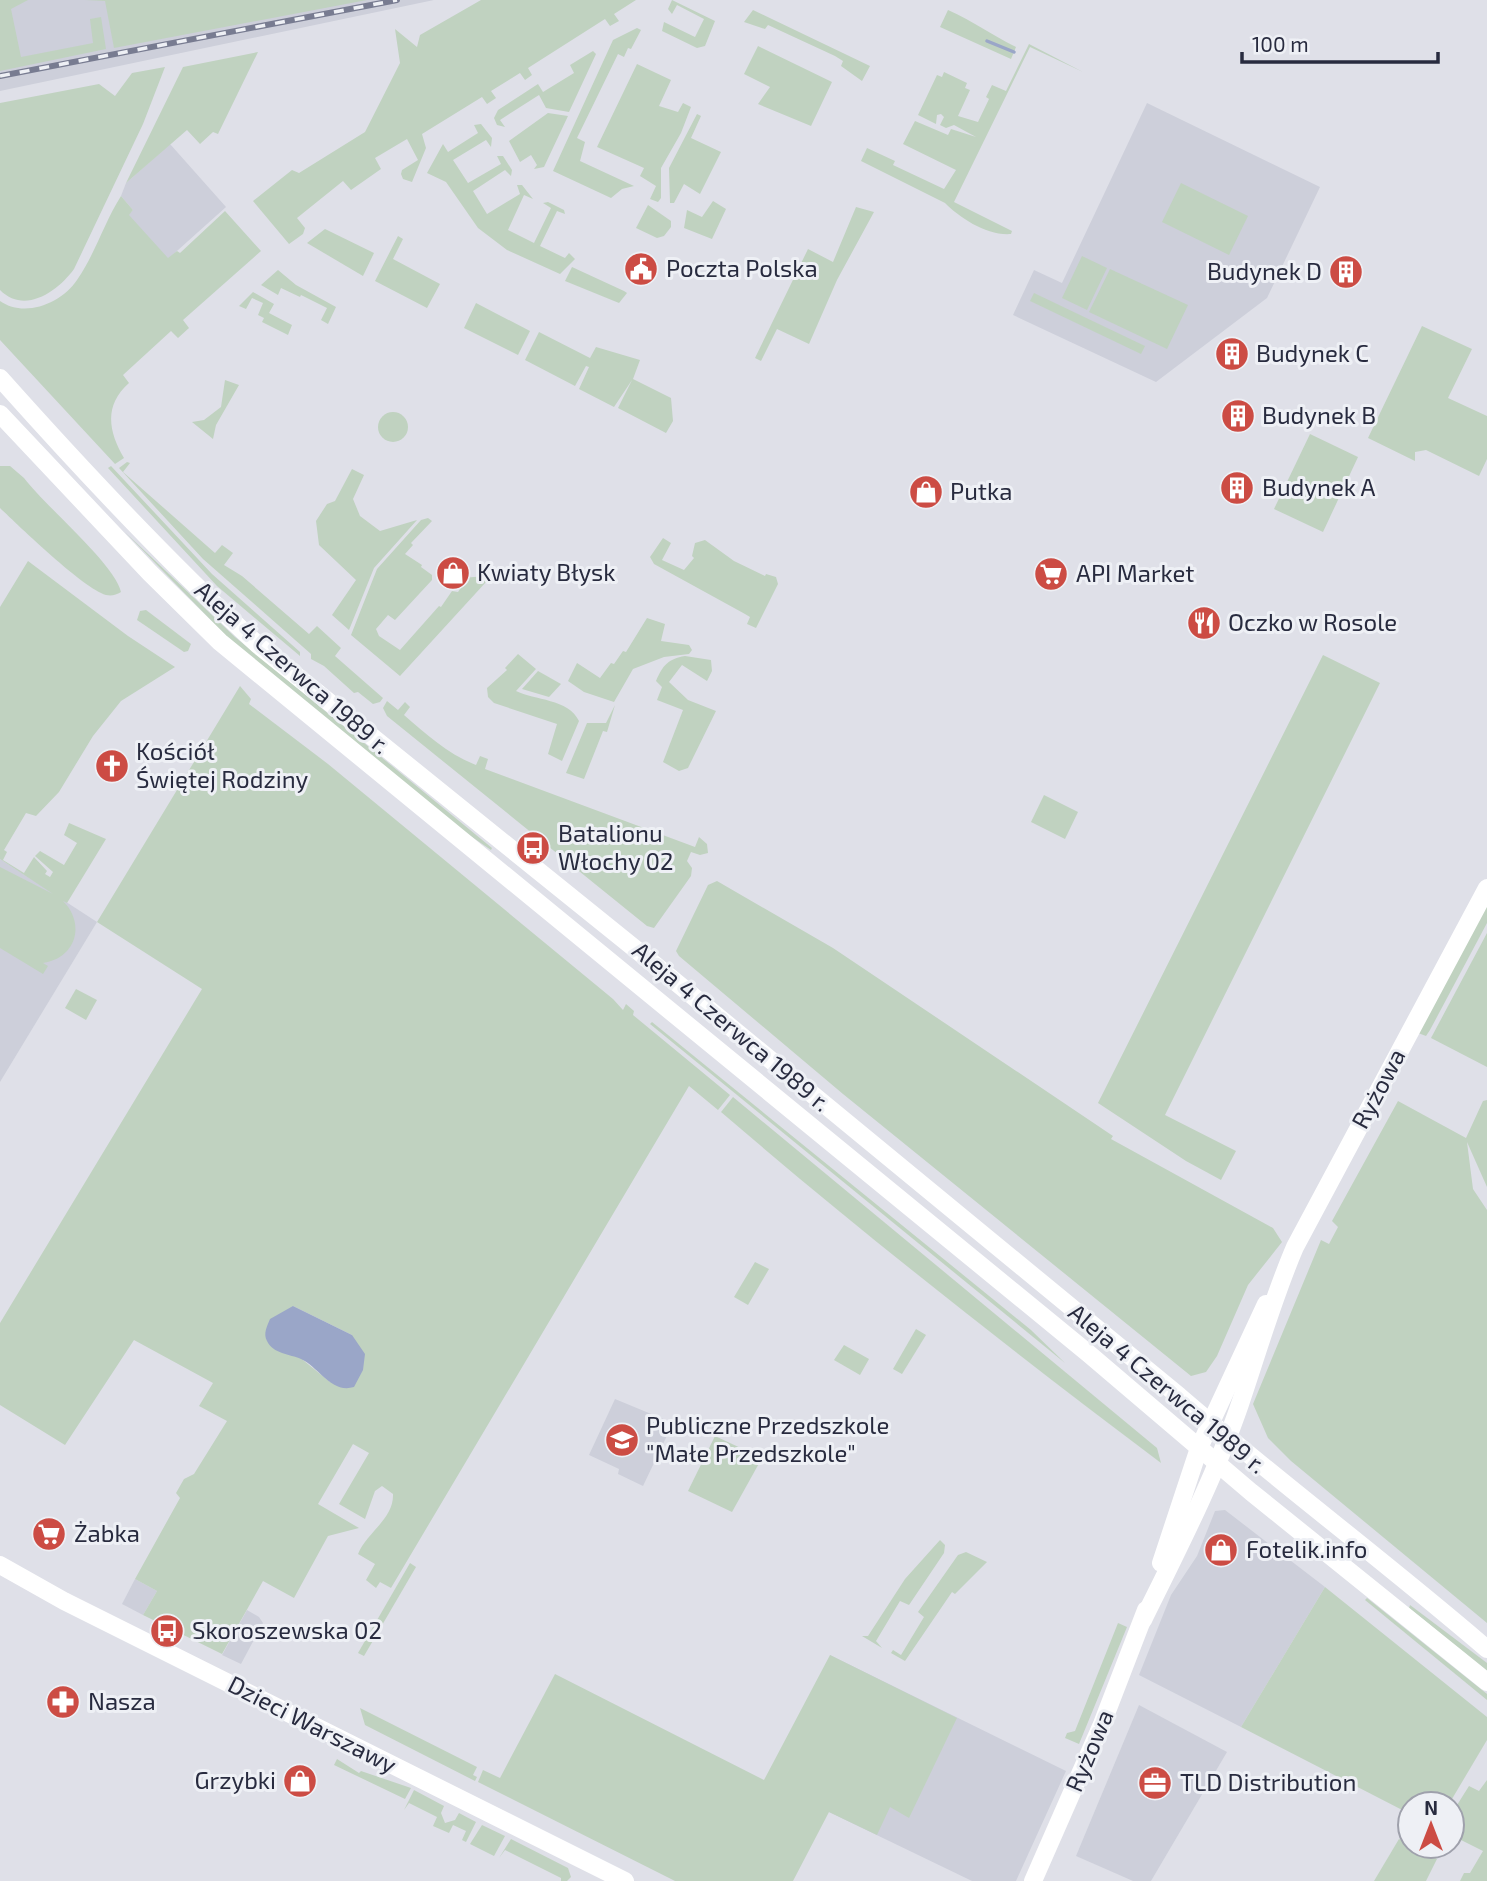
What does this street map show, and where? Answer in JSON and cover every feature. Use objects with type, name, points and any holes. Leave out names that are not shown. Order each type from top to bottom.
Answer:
[{"type":"main road","name":"Aleja 4 Czerwca 1989 r.","points":[[0,378],[57,444],[144,534],[257,643],[649,960],[1227,1438],[1399,1573],[1487,1649]]},
{"type":"main road","name":"Aleja 4 Czerwca 1989 r.","points":[[0,414],[150,573],[220,642],[1089,1354],[1215,1462],[1487,1682]]},
{"type":"main road","name":"Ryżowa","points":[[1143,1620],[1197,1509],[1227,1438],[1264,1337],[1275,1293],[1313,1210],[1487,888]]},
{"type":"main road","name":"Ryżowa","points":[[1032,1881],[1102,1724],[1143,1620],[1199,1448],[1264,1307],[1275,1293]]},
{"type":"main road","name":"Dzieci Warszawy","points":[[0,1565],[64,1601],[625,1881]]},
{"type":"shaded area","points":[[0,0],[434,0],[0,91]]},
{"type":"shaded area","points":[[1147,103],[1320,187],[1267,298],[1156,382],[1013,315],[1034,270],[1062,283]]},
{"type":"shaded area","points":[[170,144],[226,207],[168,259],[128,215],[133,210],[121,196],[126,183]]},
{"type":"shaded area","points":[[0,859],[97,922],[0,1082]]},
{"type":"shaded area","points":[[615,1399],[673,1423],[643,1486],[618,1474],[619,1469],[589,1455]]},
{"type":"shaded area","points":[[1225,1510],[1325,1587],[1241,1727],[1139,1675],[1171,1595],[1197,1556],[1215,1511]]},
{"type":"shaded area","points":[[135,1579],[157,1591],[143,1615],[122,1604]]},
{"type":"shaded area","points":[[247,1610],[259,1617],[263,1623],[241,1664],[222,1655]]},
{"type":"shaded area","points":[[830,1655],[1066,1771],[1016,1881],[972,1881],[829,1812]]},
{"type":"shaded area","points":[[1139,1705],[1227,1752],[1151,1881],[1133,1881],[1076,1856]]},
{"type":"green space","points":[[0,0],[28,0],[11,9],[21,57],[93,43],[90,19],[101,17],[106,49],[0,71]]},
{"type":"green space","points":[[85,0],[367,0],[114,48],[105,1]]},
{"type":"green space","points":[[481,0],[636,0],[614,14],[619,21],[610,26],[605,19],[528,68],[532,75],[525,80],[520,73],[491,91],[496,98],[487,104],[482,97],[422,134],[426,148],[412,182],[403,179],[401,174],[402,170],[418,160],[407,139],[375,158],[381,169],[351,190],[343,181],[297,218],[305,228],[303,234],[289,244],[253,201],[292,170],[299,173],[365,132],[400,63],[395,29],[417,47],[420,35]]},
{"type":"green space","points":[[672,0],[715,21],[705,46],[697,48],[662,31],[664,22],[695,37],[704,19],[677,5],[672,14],[668,9]]},
{"type":"green space","points":[[753,10],[870,66],[862,81],[841,66],[843,61],[835,56],[768,25],[765,29],[744,22]]},
{"type":"green space","points":[[948,10],[1016,47],[1011,59],[940,27]]},
{"type":"green space","points":[[637,28],[641,30],[631,49],[628,48],[624,57],[618,54],[577,138],[585,142],[580,161],[634,186],[622,189],[611,198],[553,171],[613,40]]},
{"type":"green space","points":[[1029,44],[1083,72],[1030,47],[954,202],[1012,231],[1011,234],[993,232],[975,225],[945,203],[861,161],[867,148],[895,161],[893,165],[944,189],[956,170],[903,144],[915,121],[948,135],[951,129],[976,137],[954,125],[946,128],[940,125],[944,117],[941,114],[937,115],[936,124],[918,115],[937,75],[942,77],[944,72],[967,83],[965,88],[970,90],[958,116],[978,122],[989,99],[986,97],[992,85],[1006,91]]},
{"type":"green space","points":[[758,46],[832,82],[811,126],[758,104],[770,87],[744,74]]},
{"type":"green space","points":[[593,51],[596,54],[569,112],[546,108],[539,95],[500,120],[505,127],[497,125],[494,118],[498,110],[538,84],[543,92],[574,73],[570,65]]},
{"type":"green space","points":[[258,52],[218,134],[213,132],[200,144],[187,130],[126,183],[183,67]]},
{"type":"green space","points":[[637,64],[671,80],[659,106],[678,112],[683,103],[691,107],[681,133],[661,168],[661,198],[658,202],[650,199],[656,186],[640,176],[644,168],[597,147]]},
{"type":"green space","points":[[165,67],[143,124],[74,269],[50,292],[30,300],[10,297],[0,290],[0,103],[99,84],[115,96],[132,73]]},
{"type":"green space","points":[[548,113],[568,116],[544,167],[534,169],[537,165],[531,155],[520,162],[509,141]]},
{"type":"green space","points":[[697,114],[701,116],[691,138],[721,152],[700,194],[684,184],[674,203],[670,203],[669,168]]},
{"type":"green space","points":[[481,124],[492,138],[491,147],[486,140],[453,160],[468,183],[501,164],[497,156],[503,156],[512,170],[511,176],[505,170],[473,191],[487,214],[520,194],[517,185],[522,185],[533,199],[524,195],[508,230],[534,243],[551,208],[543,203],[548,202],[564,210],[565,214],[557,211],[540,246],[565,258],[569,253],[575,259],[560,274],[507,250],[478,228],[446,182],[427,173],[443,144],[448,152],[478,133],[474,125]]},
{"type":"green space","points":[[1181,183],[1248,216],[1229,255],[1162,222]]},
{"type":"green space","points":[[121,196],[133,210],[129,215],[168,258],[177,251],[180,253],[225,211],[261,251],[183,320],[189,328],[178,338],[171,331],[123,375],[129,383],[115,400],[111,419],[115,438],[124,458],[115,464],[0,340],[0,301],[10,306],[31,308],[62,296],[77,280],[89,260]]},
{"type":"green space","points":[[713,201],[726,209],[712,239],[684,228],[687,210],[702,217]]},
{"type":"green space","points":[[648,205],[671,221],[671,227],[664,236],[657,238],[636,228]]},
{"type":"green space","points":[[856,207],[874,212],[837,280],[809,344],[777,329],[761,361],[755,358],[808,249],[833,262]]},
{"type":"green space","points":[[325,229],[374,253],[363,276],[307,243]]},
{"type":"green space","points":[[398,236],[403,239],[393,259],[440,284],[427,308],[375,281]]},
{"type":"green space","points":[[1082,256],[1107,268],[1087,310],[1062,298]]},
{"type":"green space","points":[[572,267],[627,293],[619,303],[565,281]]},
{"type":"green space","points":[[1110,269],[1188,305],[1167,349],[1089,312]]},
{"type":"green space","points":[[278,270],[296,285],[336,307],[328,324],[321,320],[327,308],[281,288],[278,295],[261,285]]},
{"type":"green space","points":[[253,292],[274,304],[269,313],[292,325],[288,335],[262,322],[264,318],[258,315],[263,303],[252,298],[246,309],[239,306]]},
{"type":"green space","points":[[1034,293],[1145,346],[1141,354],[1030,301]]},
{"type":"green space","points":[[476,303],[530,331],[518,355],[464,328]]},
{"type":"green space","points":[[1422,326],[1472,349],[1448,398],[1487,416],[1487,459],[1479,476],[1426,450],[1415,452],[1415,461],[1368,438]]},
{"type":"green space","points":[[539,332],[590,358],[596,347],[640,360],[633,379],[671,398],[673,421],[666,433],[618,408],[632,380],[614,407],[579,389],[589,367],[586,366],[575,386],[525,360]]},
{"type":"green space","points":[[225,380],[239,385],[216,425],[213,439],[192,422],[204,420],[221,407]]},
{"type":"green space","points":[[393,412],[404,416],[408,427],[404,438],[393,442],[382,438],[378,427],[382,416]]},
{"type":"green space","points":[[1310,434],[1358,457],[1323,532],[1274,509]]},
{"type":"green space","points":[[127,462],[130,463],[123,472],[215,553],[222,545],[233,553],[224,565],[242,576],[309,634],[317,626],[341,648],[335,656],[383,698],[380,702],[373,704],[358,692],[354,693],[324,666],[311,659],[311,654],[203,559],[119,468]]},
{"type":"green space","points":[[0,466],[10,466],[24,478],[106,566],[121,592],[106,595],[83,581],[0,508]]},
{"type":"green space","points":[[111,466],[212,574],[300,652],[300,656],[217,586],[108,468]]},
{"type":"green space","points":[[352,469],[364,475],[353,499],[360,516],[380,531],[417,520],[374,568],[349,630],[332,615],[356,580],[319,545],[316,521],[327,504],[335,501]]},
{"type":"green space","points":[[428,518],[432,521],[411,543],[413,545],[405,554],[422,565],[421,567],[432,575],[432,580],[395,620],[388,615],[376,629],[379,636],[400,650],[439,606],[441,607],[452,591],[458,592],[462,586],[462,578],[486,576],[486,582],[400,676],[351,635],[377,569],[421,520]]},
{"type":"green space","points":[[125,532],[235,637],[492,848],[491,850],[447,820],[233,643]]},
{"type":"green space","points":[[663,538],[671,543],[662,560],[684,570],[694,558],[692,556],[695,543],[705,540],[734,561],[765,576],[776,577],[778,584],[756,628],[747,624],[750,617],[654,564],[650,557]]},
{"type":"green space","points":[[28,561],[128,636],[175,667],[121,701],[93,736],[59,792],[36,816],[26,813],[4,850],[7,852],[3,860],[24,873],[34,857],[50,877],[53,872],[35,856],[40,851],[64,865],[77,843],[64,835],[69,823],[106,839],[67,903],[63,901],[74,920],[74,939],[63,954],[43,963],[48,966],[43,974],[0,948],[0,867],[53,894],[0,859],[0,607]]},
{"type":"green space","points":[[146,610],[191,644],[188,651],[184,652],[137,620],[140,611]]},
{"type":"green space","points":[[647,618],[665,624],[661,641],[689,645],[692,650],[689,654],[664,657],[633,669],[614,702],[584,692],[568,681],[577,663],[600,678],[623,651],[626,652]]},
{"type":"green space","points":[[518,654],[536,669],[516,691],[559,704],[567,708],[579,721],[562,761],[548,754],[557,724],[494,703],[488,697],[487,688],[507,670],[505,668]]},
{"type":"green space","points":[[1323,655],[1380,683],[1165,1115],[1236,1151],[1221,1180],[1186,1161],[1098,1103]]},
{"type":"green space","points":[[685,656],[711,660],[712,671],[707,681],[682,665],[669,682],[688,700],[716,711],[688,768],[679,771],[663,762],[683,710],[657,700],[662,687],[656,681],[667,664]]},
{"type":"green space","points":[[538,671],[561,684],[549,697],[522,689]]},
{"type":"green space","points":[[240,686],[251,699],[249,704],[328,764],[623,1010],[626,1004],[634,1011],[633,1015],[730,1095],[718,1110],[689,1086],[391,1588],[380,1582],[376,1588],[366,1580],[375,1564],[358,1554],[385,1518],[393,1494],[382,1486],[375,1491],[365,1519],[339,1504],[369,1453],[353,1444],[318,1504],[359,1528],[328,1536],[294,1598],[263,1581],[222,1654],[143,1615],[157,1591],[135,1579],[180,1498],[176,1493],[184,1479],[194,1474],[227,1421],[199,1406],[213,1383],[134,1340],[65,1445],[0,1405],[0,1323],[202,989],[97,922]],"holes":[[[293,1306],[352,1335],[330,1382],[303,1360]]]},
{"type":"green space","points":[[387,701],[398,710],[405,702],[410,707],[404,715],[438,743],[466,761],[476,765],[480,756],[488,759],[485,769],[695,847],[699,837],[707,844],[708,853],[700,855],[691,852],[687,861],[692,868],[691,876],[654,928],[647,926],[387,716],[383,708]]},
{"type":"green space","points":[[615,705],[607,732],[603,731],[584,779],[566,773],[587,723],[606,723]]},
{"type":"green space","points":[[1044,795],[1078,812],[1065,839],[1031,822]]},
{"type":"green space","points":[[717,881],[833,948],[1113,1136],[1111,1139],[1273,1228],[1282,1242],[1248,1285],[1217,1356],[1206,1372],[1191,1376],[843,1094],[679,956],[676,951],[708,885]]},
{"type":"green space","points":[[1487,903],[1487,923],[1430,1030],[1426,1036],[1418,1033]]},
{"type":"green space","points":[[1487,933],[1487,1067],[1431,1038]]},
{"type":"green space","points":[[76,989],[97,1000],[86,1020],[65,1008]]},
{"type":"green space","points":[[652,1022],[1031,1330],[1065,1363],[650,1024]]},
{"type":"green space","points":[[733,1097],[1157,1448],[1161,1463],[938,1291],[721,1112]]},
{"type":"green space","points":[[1487,1100],[1487,1187],[1467,1142],[1473,1189],[1487,1210],[1487,1623],[1291,1461],[1268,1438],[1253,1404],[1321,1240],[1329,1244],[1338,1227],[1332,1221],[1398,1101],[1466,1138],[1483,1101]]},
{"type":"green space","points":[[755,1262],[769,1269],[748,1305],[734,1297]]},
{"type":"green space","points":[[916,1329],[926,1335],[902,1374],[893,1369]]},
{"type":"green space","points":[[844,1345],[869,1359],[860,1375],[834,1360]]},
{"type":"green space","points":[[715,1436],[762,1458],[732,1512],[688,1491]]},
{"type":"green space","points":[[940,1540],[945,1545],[944,1553],[909,1605],[900,1601],[876,1641],[882,1648],[862,1636],[868,1636],[905,1579]]},
{"type":"green space","points":[[966,1552],[987,1562],[955,1594],[952,1592],[905,1661],[891,1653],[893,1650],[901,1655],[924,1617],[918,1612],[958,1555]]},
{"type":"green space","points":[[410,1563],[416,1567],[364,1656],[358,1653]]},
{"type":"green space","points":[[1325,1587],[1487,1717],[1487,1740],[1457,1790],[1396,1790],[1396,1807],[1241,1727]]},
{"type":"green space","points":[[1367,1598],[1487,1694],[1487,1700],[1365,1600]]},
{"type":"green space","points":[[1410,1605],[1487,1663],[1487,1672],[1409,1608]]},
{"type":"green space","points":[[1118,1623],[1127,1627],[1079,1744],[1065,1738],[1067,1733],[1075,1731]]},
{"type":"green space","points":[[830,1655],[957,1718],[909,1818],[890,1807],[877,1835],[829,1812],[793,1881],[675,1881],[478,1782],[483,1770],[500,1778],[555,1674],[764,1780]]},
{"type":"green space","points":[[360,1708],[477,1767],[473,1775],[477,1777],[475,1781],[365,1725]]},
{"type":"green space","points":[[337,1759],[359,1773],[361,1771],[411,1788],[405,1799],[334,1765]]},
{"type":"green space","points":[[1487,1780],[1487,1881],[1460,1881],[1464,1873],[1470,1873],[1483,1851],[1466,1842],[1466,1791],[1469,1786],[1479,1791]]},
{"type":"green space","points":[[414,1790],[444,1806],[441,1813],[445,1823],[455,1820],[459,1813],[476,1822],[466,1842],[462,1840],[466,1831],[453,1825],[449,1833],[433,1826],[437,1817],[409,1803],[404,1810]]},
{"type":"green space","points":[[482,1825],[505,1836],[494,1856],[470,1844]]},
{"type":"green space","points":[[511,1839],[568,1868],[571,1877],[567,1881],[561,1881],[561,1878],[505,1850],[499,1858]]},
{"type":"green space","points":[[1396,1844],[1396,1860],[1436,1860],[1426,1881],[1374,1881]]},
{"type":"water","points":[[293,1306],[352,1335],[365,1354],[363,1370],[354,1387],[339,1387],[308,1363],[277,1351],[270,1345],[265,1336],[270,1319]]},
{"type":"waterway","points":[[987,41],[1014,52]]},
{"type":"railway","points":[[0,76],[397,0]]},
{"type":"place","name":"Poczta Polska","points":[[641,269]]},
{"type":"place","name":"Budynek D","points":[[1346,272]]},
{"type":"place","name":"Budynek C","points":[[1232,354]]},
{"type":"place","name":"Budynek B","points":[[1238,416]]},
{"type":"place","name":"Budynek A","points":[[1237,488]]},
{"type":"place","name":"Putka","points":[[926,492]]},
{"type":"place","name":"Kwiaty Błysk","points":[[453,573]]},
{"type":"place","name":"API Market","points":[[1051,574]]},
{"type":"place","name":"Oczko w Rosole","points":[[1204,623]]},
{"type":"place","name":"Kościół Świętej Rodziny","points":[[112,766]]},
{"type":"place","name":"Batalionu Włochy 02","points":[[533,848]]},
{"type":"place","name":"Publiczne Przedszkole \"Małe Przedszkole\"","points":[[622,1440]]},
{"type":"place","name":"Żabka","points":[[49,1534]]},
{"type":"place","name":"Fotelik.info","points":[[1221,1550]]},
{"type":"place","name":"Skoroszewska 02","points":[[167,1631]]},
{"type":"place","name":"Nasza","points":[[63,1702]]},
{"type":"place","name":"Grzybki","points":[[300,1781]]},
{"type":"place","name":"TLD Distribution","points":[[1155,1783]]}]
